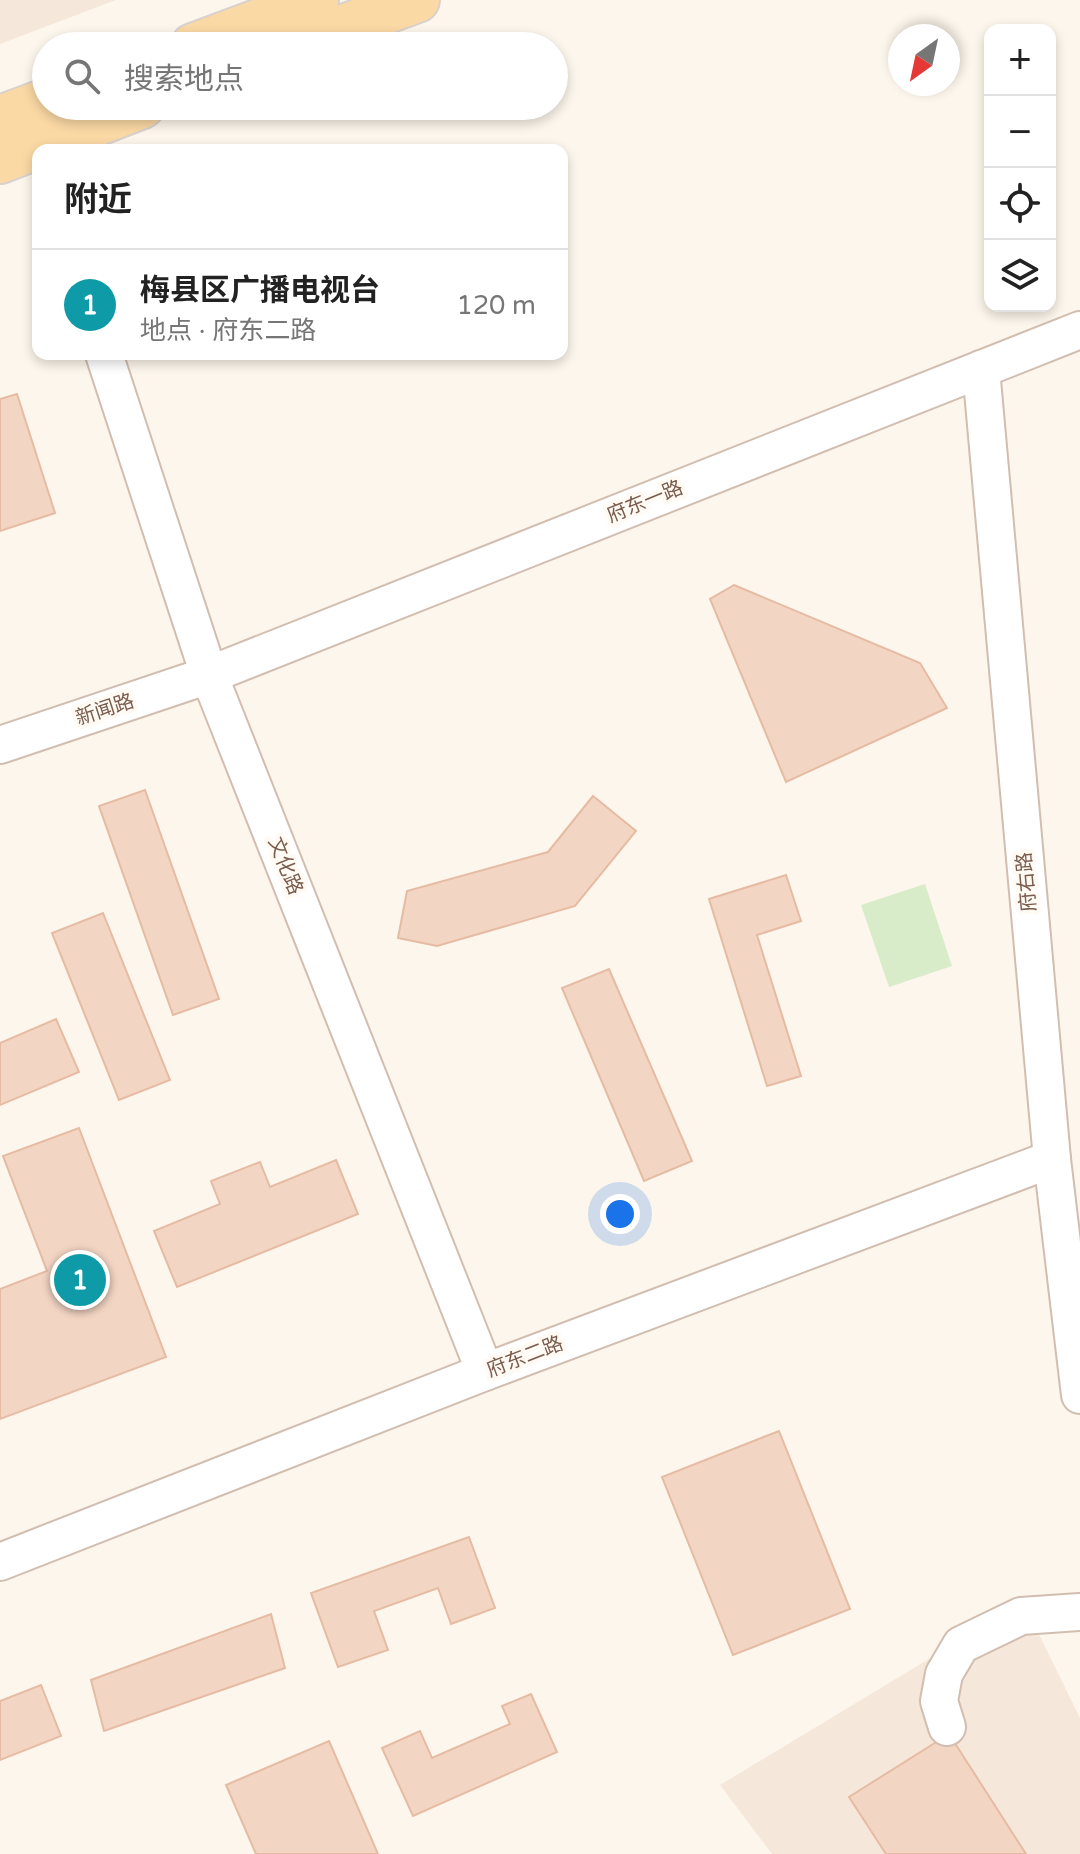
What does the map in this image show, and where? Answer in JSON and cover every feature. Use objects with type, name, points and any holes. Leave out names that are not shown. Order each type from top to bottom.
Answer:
[{"type":"main road","points":[[248,32],[310,16],[417,0]]},
{"type":"main road","points":[[0,118],[32,106]]},
{"type":"main road","points":[[47,144],[107,120]]},
{"type":"street","name":"府东一路","points":[[209,675],[1080,330]]},
{"type":"street","name":"文化路","points":[[106,360],[209,675],[485,1372]]},
{"type":"street","name":"府右路","points":[[981,369],[1052,1159],[1080,1395]]},
{"type":"street","name":"新闻路","points":[[0,745],[209,675]]},
{"type":"street","name":"府东二路","points":[[0,1562],[485,1372],[1052,1159]]},
{"type":"street","points":[[947,1727],[939,1701],[944,1674],[961,1645],[1021,1616],[1080,1612]]},
{"type":"shaded area","points":[[0,0],[116,0],[0,44]]},
{"type":"shaded area","points":[[1023,1602],[1080,1718],[1080,1854],[772,1854],[720,1785]]},
{"type":"green space","points":[[925,884],[952,966],[889,987],[861,905]]},
{"type":"building","points":[[17,394],[55,513],[0,531],[0,399]]},
{"type":"building","points":[[734,585],[920,663],[947,708],[786,782],[710,599]]},
{"type":"building","points":[[145,790],[219,999],[173,1015],[99,806]]},
{"type":"building","points":[[593,796],[636,831],[575,906],[437,946],[398,938],[407,891],[548,852]]},
{"type":"building","points":[[786,875],[801,921],[757,935],[801,1076],[767,1086],[709,899]]},
{"type":"building","points":[[103,913],[170,1080],[119,1100],[52,933]]},
{"type":"building","points":[[609,969],[692,1161],[644,1181],[562,988]]},
{"type":"building","points":[[56,1019],[79,1072],[0,1105],[0,1043]]},
{"type":"building","points":[[79,1128],[166,1357],[0,1419],[0,1289],[47,1271],[3,1156]]},
{"type":"building","points":[[336,1160],[358,1214],[177,1287],[154,1231],[220,1204],[211,1181],[260,1162],[270,1187]]},
{"type":"building","points":[[779,1431],[850,1609],[733,1655],[662,1477]]},
{"type":"building","points":[[469,1537],[495,1608],[451,1624],[438,1588],[374,1611],[388,1650],[338,1667],[311,1593]]},
{"type":"building","points":[[271,1614],[285,1668],[104,1731],[91,1680]]},
{"type":"building","points":[[41,1685],[61,1736],[0,1760],[0,1701]]},
{"type":"building","points":[[531,1694],[557,1752],[413,1816],[382,1748],[420,1731],[432,1758],[510,1724],[502,1706]]},
{"type":"building","points":[[949,1734],[1026,1854],[886,1854],[849,1797]]},
{"type":"building","points":[[329,1741],[378,1854],[256,1854],[226,1785]]},
{"type":"place","name":"梅县区广播电视台","points":[[80,1280]]}]
